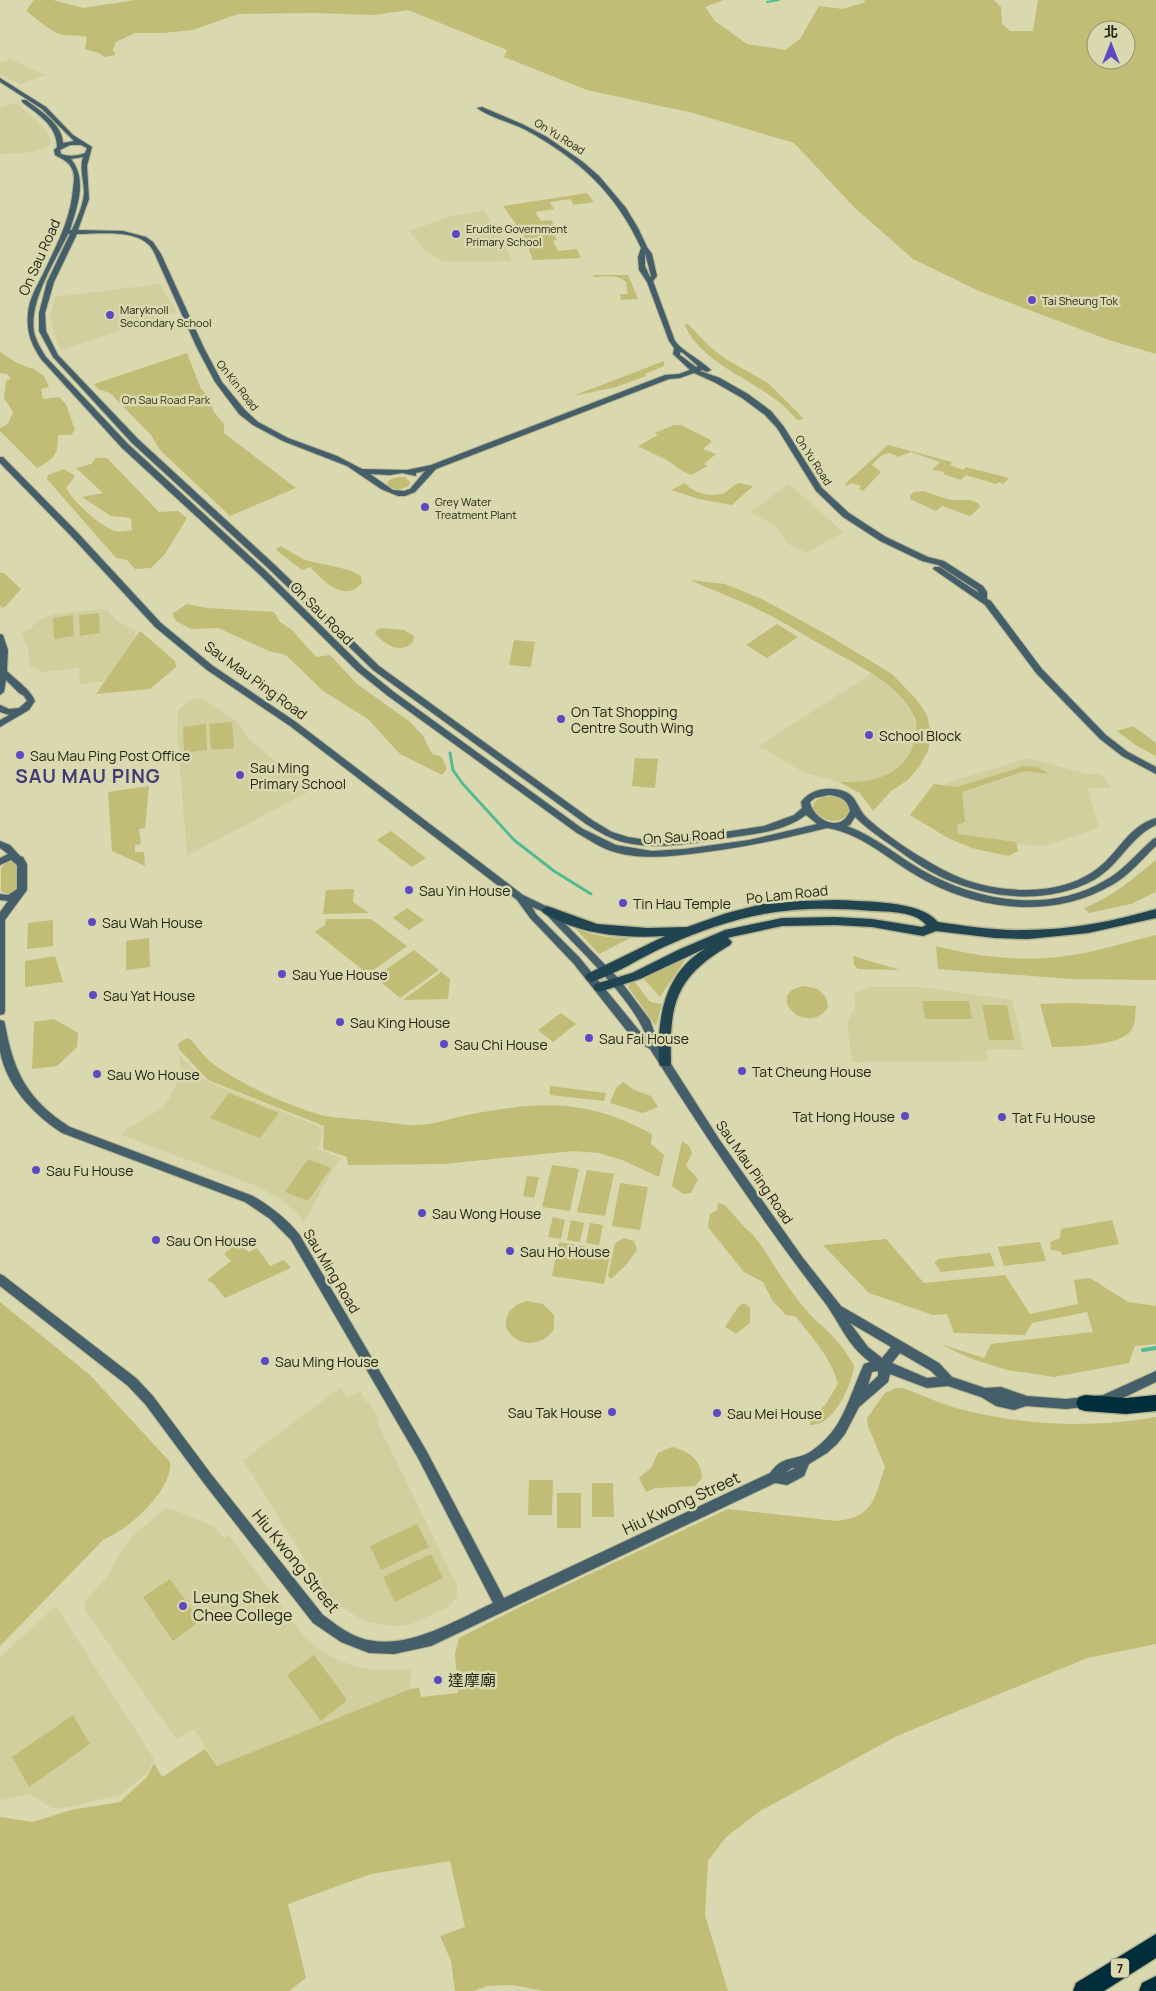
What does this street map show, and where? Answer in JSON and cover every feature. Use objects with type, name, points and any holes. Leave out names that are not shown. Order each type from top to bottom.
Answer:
[{"type":"highway","points":[[1085,1403],[1126,1406],[1156,1403]]},
{"type":"highway","name":"7","points":[[1084,1991],[1156,1945]]},
{"type":"highway","points":[[1150,1991],[1156,1987]]},
{"type":"main road","points":[[0,80],[44,108],[70,136],[89,146],[90,150],[87,154],[67,158]]},
{"type":"main road","points":[[0,86],[22,100],[48,122],[60,137],[60,147],[71,143],[81,143]]},
{"type":"main road","name":"On Yu Road","points":[[486,108],[501,118],[550,141],[590,170],[622,206],[649,254],[651,266]]},
{"type":"main road","name":"On Sau Road","points":[[60,147],[57,153],[67,158],[75,168],[78,187],[71,232],[35,297],[31,311],[31,332],[36,346],[43,358],[125,446],[263,573],[335,646],[369,677],[580,831],[613,848],[641,854],[684,852],[749,843],[829,825]]},
{"type":"main road","name":"On Sau Road","points":[[87,154],[84,164],[88,186],[87,196],[50,283],[42,314],[42,329],[55,356],[134,441],[272,567],[360,654],[391,680],[589,822],[618,838],[647,843],[691,841],[776,827],[797,817],[806,810]]},
{"type":"main road","name":"On Kin Road","points":[[71,232],[124,233],[141,237],[150,242],[186,312],[209,368],[241,411],[263,429],[360,471],[388,492],[406,492],[416,488],[419,480],[434,467]]},
{"type":"main road","points":[[644,248],[640,256],[644,276],[650,281],[668,334],[677,348],[676,354],[696,366]]},
{"type":"main road","points":[[642,266],[651,266],[654,276],[650,281]]},
{"type":"main road","name":"On Yu Road","points":[[696,366],[708,378],[717,380],[745,396],[768,413],[780,427],[819,489],[846,515],[883,539],[925,559],[931,566],[961,579],[974,594],[984,598],[1027,656],[1081,716],[1113,746],[1156,771]]},
{"type":"main road","name":"On Kin Road","points":[[360,471],[390,473],[434,467],[668,377],[680,376],[696,366]]},
{"type":"main road","name":"Sau Mau Ping Road","points":[[0,459],[74,534],[158,626],[210,668],[293,724],[520,897],[547,910],[605,970],[646,1022],[654,1046],[715,1142],[799,1261],[837,1310],[849,1333],[864,1351],[884,1365],[906,1376],[927,1383],[948,1381],[985,1393],[996,1401],[1014,1405],[1026,1401],[1085,1403],[1119,1394],[1156,1376]]},
{"type":"main road","points":[[408,472],[419,480]]},
{"type":"main road","points":[[381,486],[382,479],[390,473]]},
{"type":"main road","points":[[0,637],[3,643],[3,672],[0,692]]},
{"type":"main road","points":[[0,724],[28,706],[31,700],[30,696],[22,691],[3,672]]},
{"type":"main road","points":[[0,698],[10,692],[22,691]]},
{"type":"main road","points":[[0,708],[8,712],[18,711]]},
{"type":"main road","points":[[1156,821],[1136,831],[1114,860],[1090,878],[1058,890],[1020,893],[981,888],[945,875],[873,828],[855,811],[850,800],[834,792],[824,792],[812,796],[806,804],[806,810],[812,819],[860,834],[920,874],[937,883],[970,895],[1014,903],[1050,902],[1072,898],[1092,891],[1118,876],[1156,842]]},
{"type":"main road","points":[[829,825],[848,821],[855,811]]},
{"type":"main road","points":[[0,844],[7,847],[20,859],[22,864],[22,890],[0,917],[0,1011]]},
{"type":"main road","points":[[0,862],[10,857],[20,859]]},
{"type":"main road","points":[[0,897],[12,898],[19,893]]},
{"type":"main road","name":"Sau Mau Ping Road","points":[[520,897],[533,916],[595,982],[638,1038],[654,1046]]},
{"type":"main road","name":"Po Lam Road","points":[[595,982],[605,970],[696,929],[748,912],[812,904],[855,905],[903,911],[925,916],[934,926]]},
{"type":"main road","points":[[547,910],[569,922],[621,933],[657,933],[696,929]]},
{"type":"main road","name":"Po Lam Road","points":[[595,982],[616,983],[636,976],[728,933],[782,922],[865,923],[923,932],[934,926],[995,934],[1050,934],[1088,929],[1153,915]]},
{"type":"main road","points":[[665,1062],[663,1036],[665,1018],[669,1002],[679,981],[691,964],[702,956],[756,928]]},
{"type":"main road","name":"Sau Ming Road","points":[[0,1024],[2,1043],[11,1072],[22,1090],[44,1117],[66,1130],[249,1199],[275,1216],[295,1237],[422,1454],[501,1606]]},
{"type":"main road","name":"Hiu Kwong Street","points":[[0,1279],[132,1382],[149,1400],[207,1478],[318,1619],[341,1637],[367,1647],[395,1648],[426,1641],[774,1477],[788,1479],[800,1472],[804,1461],[825,1447],[844,1427],[855,1404],[884,1378],[884,1365],[899,1346]]},
{"type":"main road","name":"Sau Mau Ping Road","points":[[837,1310],[935,1367],[948,1381]]},
{"type":"shaded area","points":[[10,59],[45,75],[21,84],[0,75],[0,63]]},
{"type":"shaded area","points":[[16,103],[47,132],[51,143],[48,147],[33,152],[0,154],[0,108]]},
{"type":"shaded area","name":"Erudite Government Primary School","points":[[483,210],[502,237],[512,261],[443,261],[427,253],[409,231],[449,217]]},
{"type":"shaded area","name":"Maryknoll Secondary School","points":[[160,284],[176,312],[61,350],[56,340],[50,317],[55,297]]},
{"type":"shaded area","points":[[789,484],[843,532],[807,553],[788,544],[774,525],[750,512]]},
{"type":"shaded area","points":[[107,609],[117,621],[135,630],[139,678],[80,684],[79,668],[43,672],[30,666],[28,648],[22,633],[31,628],[38,620],[54,614]]},
{"type":"shaded area","points":[[872,673],[893,689],[903,701],[913,715],[916,729],[914,744],[906,758],[896,769],[884,777],[864,783],[839,782],[803,772],[759,746]]},
{"type":"shaded area","name":"Sau Ming Primary School","points":[[202,698],[238,722],[248,738],[279,764],[319,786],[187,856],[177,728],[178,711],[189,700]]},
{"type":"shaded area","points":[[1028,758],[1087,774],[1101,774],[1111,787],[1088,789],[1099,828],[1044,846],[956,841],[946,783]]},
{"type":"shaded area","points":[[869,987],[921,987],[1012,1000],[1024,1050],[987,1049],[988,1061],[852,1062],[847,1022],[855,1008],[854,993]]},
{"type":"shaded area","points":[[179,1055],[206,1081],[323,1128],[320,1144],[317,1149],[342,1158],[335,1166],[304,1222],[296,1212],[279,1198],[259,1187],[121,1135],[128,1128],[161,1109],[169,1099],[181,1074]]},
{"type":"shaded area","points":[[341,1387],[346,1397],[361,1392],[366,1402],[369,1401],[380,1422],[378,1424],[457,1585],[457,1596],[449,1607],[409,1625],[390,1626],[364,1621],[334,1602],[310,1568],[243,1460]]},
{"type":"shaded area","points":[[167,1507],[215,1527],[224,1538],[229,1535],[302,1634],[320,1650],[340,1661],[359,1667],[380,1670],[411,1669],[410,1689],[218,1766],[194,1730],[176,1739],[85,1610],[85,1601],[108,1576],[120,1553],[133,1536]]},
{"type":"shaded area","points":[[56,1606],[154,1759],[147,1773],[122,1794],[70,1807],[52,1808],[30,1794],[0,1800],[0,1657]]},
{"type":"green space","points":[[34,0],[53,0],[83,8],[135,0],[724,0],[705,7],[715,21],[747,44],[785,50],[800,39],[819,6],[843,9],[866,2],[863,0],[994,0],[1001,7],[1002,24],[1010,31],[1033,31],[1038,0],[1156,0],[1156,354],[1109,340],[979,291],[913,259],[855,208],[794,143],[693,113],[587,90],[504,57],[507,50],[408,10],[375,15],[313,13],[238,14],[193,30],[135,33],[116,42],[113,49],[115,55],[104,57],[99,53],[85,49],[87,37],[59,34],[26,11]]},
{"type":"green space","points":[[587,193],[594,202],[574,205],[570,199],[551,202],[554,209],[535,212],[541,221],[551,220],[554,225],[551,226],[557,240],[553,241],[558,251],[577,249],[581,258],[533,260],[523,234],[503,206]]},
{"type":"green space","points":[[593,275],[628,275],[638,299],[621,300],[620,294],[628,294],[626,284],[628,284],[625,281],[613,276],[593,277]]},
{"type":"green space","points":[[687,323],[709,346],[724,358],[768,383],[804,419],[797,420],[784,406],[769,395],[707,354],[685,326]]},
{"type":"green space","points":[[0,352],[17,363],[30,368],[27,369],[32,368],[44,376],[49,387],[41,389],[43,399],[59,397],[66,404],[75,430],[71,435],[58,435],[56,452],[52,458],[37,468],[0,431],[0,428],[8,424],[13,412],[4,398],[6,381],[11,378],[7,374],[0,373]]},
{"type":"green space","name":"On Sau Road Park","points":[[187,353],[201,389],[207,394],[214,412],[224,424],[224,433],[296,488],[230,516],[160,450],[151,435],[110,393],[98,389],[94,384]]},
{"type":"green space","points":[[664,361],[664,366],[645,374],[646,376],[616,387],[573,396]]},
{"type":"green space","points":[[674,425],[681,425],[711,440],[703,449],[716,454],[704,464],[708,466],[691,475],[667,460],[638,446],[658,435],[655,433]]},
{"type":"green space","points":[[888,445],[952,462],[950,465],[963,470],[966,467],[1009,478],[1003,484],[999,482],[996,484],[966,475],[961,480],[943,474],[945,472],[932,470],[940,462],[911,452],[898,457],[888,453],[872,465],[881,472],[863,491],[859,489],[861,486],[852,483],[846,486],[845,484]]},
{"type":"green space","points":[[96,458],[107,458],[159,512],[178,511],[187,518],[165,554],[151,568],[135,569],[127,560],[116,558],[47,479],[48,475],[64,469],[75,476],[66,488],[88,513],[101,524],[115,531],[132,530],[131,518],[111,516],[82,497],[103,493],[76,468],[91,464]]},
{"type":"green space","points":[[405,477],[410,482],[409,486],[398,490],[389,487],[387,483],[389,480]]},
{"type":"green space","points":[[685,483],[697,492],[708,495],[724,493],[738,483],[753,486],[732,505],[699,499],[671,490]]},
{"type":"green space","points":[[923,491],[950,500],[970,500],[978,503],[980,507],[970,516],[942,506],[936,511],[910,499],[914,492]]},
{"type":"green space","points":[[280,546],[305,560],[349,570],[361,576],[362,583],[355,589],[348,591],[334,588],[310,567],[302,570],[276,550]]},
{"type":"green space","points":[[0,573],[4,573],[21,589],[2,608],[0,605]]},
{"type":"green space","points":[[690,580],[725,584],[762,599],[831,637],[892,674],[916,699],[927,715],[931,733],[928,751],[919,767],[908,780],[891,791],[873,811],[860,793],[839,782],[868,781],[877,778],[893,771],[907,757],[914,742],[916,731],[915,719],[905,702],[896,692],[875,675],[775,618]]},
{"type":"green space","points":[[187,604],[208,608],[274,612],[280,622],[292,630],[316,657],[330,655],[357,684],[409,721],[423,736],[432,754],[442,757],[447,769],[442,775],[400,754],[368,719],[323,691],[286,655],[269,651],[218,628],[191,629],[176,621],[172,614]]},
{"type":"green space","points":[[99,613],[100,633],[80,636],[79,615]]},
{"type":"green space","points":[[73,615],[74,636],[54,639],[53,618]]},
{"type":"green space","points":[[777,624],[798,637],[767,658],[746,645]]},
{"type":"green space","points":[[382,628],[404,630],[414,636],[413,642],[403,648],[388,645],[375,633]]},
{"type":"green space","points":[[140,631],[175,661],[176,667],[150,689],[96,694]]},
{"type":"green space","points":[[514,640],[535,642],[531,667],[509,665]]},
{"type":"green space","points":[[232,722],[234,748],[211,750],[209,724]]},
{"type":"green space","points":[[206,724],[207,750],[184,753],[183,727]]},
{"type":"green space","points":[[1133,726],[1156,743],[1156,756],[1137,746],[1117,731]]},
{"type":"green space","points":[[635,758],[658,759],[655,788],[632,786]]},
{"type":"green space","points":[[1024,766],[1037,767],[1050,774],[1025,771],[962,792],[965,822],[957,825],[958,834],[1016,842],[1018,851],[1008,856],[972,848],[948,838],[910,815],[934,784],[957,787]]},
{"type":"green space","points":[[149,786],[145,828],[139,829],[141,844],[135,845],[135,852],[144,852],[145,866],[112,851],[108,792]]},
{"type":"green space","points":[[834,796],[843,799],[849,809],[849,812],[841,820],[831,821],[813,810],[814,802],[822,797]]},
{"type":"green space","points":[[391,831],[426,858],[412,867],[377,840]]},
{"type":"green space","points":[[1156,860],[1156,892],[1131,904],[1089,913],[1084,908],[1113,893]]},
{"type":"green space","points":[[14,861],[17,863],[18,889],[7,894],[1,891],[1,868],[7,862]]},
{"type":"green space","points":[[354,889],[353,902],[369,913],[323,914],[326,890]]},
{"type":"green space","points":[[407,908],[424,920],[409,930],[393,918]]},
{"type":"green space","points":[[326,919],[371,919],[407,946],[368,974],[315,932],[325,925]]},
{"type":"green space","points":[[53,920],[53,946],[27,949],[28,923]]},
{"type":"green space","points":[[575,928],[602,936],[630,938],[599,954]]},
{"type":"green space","points":[[1156,935],[1156,980],[1071,979],[938,969],[936,946],[968,953],[1033,959],[1088,952]]},
{"type":"green space","points":[[149,938],[150,967],[126,970],[126,941]]},
{"type":"green space","points":[[414,950],[439,970],[400,998],[375,977]]},
{"type":"green space","points":[[55,956],[63,982],[25,987],[25,961]]},
{"type":"green space","points":[[853,956],[900,970],[858,969],[854,965]]},
{"type":"green space","points":[[687,957],[660,997],[643,978]]},
{"type":"green space","points":[[441,972],[450,979],[448,999],[403,1000]]},
{"type":"green space","points":[[634,981],[650,1002],[662,1004],[656,1026],[628,987]]},
{"type":"green space","points":[[804,986],[818,989],[826,997],[828,1007],[819,1016],[810,1018],[800,1017],[792,1012],[787,1005],[787,997],[792,991]]},
{"type":"green space","points":[[922,1001],[969,1001],[972,1019],[925,1019]]},
{"type":"green space","points":[[1073,1003],[1136,1006],[1133,1027],[1129,1033],[1114,1041],[1092,1045],[1052,1047],[1040,1004]]},
{"type":"green space","points":[[982,1005],[1007,1005],[1014,1040],[989,1040]]},
{"type":"green space","points":[[561,1013],[576,1024],[553,1042],[538,1030]]},
{"type":"green space","points":[[54,1019],[78,1033],[77,1047],[57,1066],[32,1069],[34,1022]]},
{"type":"green space","points":[[189,1038],[209,1060],[237,1079],[282,1101],[325,1116],[414,1125],[497,1110],[543,1105],[585,1109],[606,1114],[652,1134],[651,1144],[664,1155],[659,1177],[622,1160],[599,1153],[573,1151],[444,1164],[348,1165],[347,1157],[323,1149],[324,1126],[208,1080],[179,1049],[178,1044]]},
{"type":"green space","points":[[623,1082],[634,1090],[651,1096],[658,1107],[643,1113],[610,1103],[616,1088]]},
{"type":"green space","points":[[550,1086],[606,1093],[604,1101],[550,1095]]},
{"type":"green space","points":[[229,1093],[279,1113],[260,1138],[210,1118]]},
{"type":"green space","points":[[682,1141],[689,1146],[692,1153],[686,1166],[698,1179],[691,1193],[683,1194],[672,1186]]},
{"type":"green space","points":[[308,1159],[331,1168],[308,1201],[285,1192]]},
{"type":"green space","points":[[552,1165],[579,1169],[570,1211],[542,1207]]},
{"type":"green space","points":[[587,1170],[614,1174],[605,1216],[577,1212]]},
{"type":"green space","points":[[527,1176],[539,1177],[534,1198],[523,1196]]},
{"type":"green space","points":[[620,1183],[648,1187],[640,1230],[612,1226]]},
{"type":"green space","points":[[718,1203],[725,1205],[756,1239],[794,1295],[807,1311],[830,1333],[854,1366],[850,1384],[840,1403],[834,1412],[818,1424],[810,1425],[810,1420],[826,1404],[838,1384],[831,1365],[795,1316],[786,1315],[772,1300],[763,1282],[744,1272],[708,1227],[710,1214],[717,1210]]},
{"type":"green space","points":[[553,1217],[565,1220],[561,1239],[548,1237]]},
{"type":"green space","points":[[571,1220],[584,1223],[580,1242],[567,1240]]},
{"type":"green space","points":[[1112,1220],[1119,1244],[1063,1255],[1060,1251],[1051,1250],[1050,1242],[1060,1238],[1061,1229]]},
{"type":"green space","points":[[590,1223],[603,1225],[599,1245],[586,1243]]},
{"type":"green space","points":[[624,1238],[634,1241],[637,1250],[626,1265],[611,1279],[608,1276],[615,1243]]},
{"type":"green space","points":[[886,1239],[924,1283],[1005,1275],[1030,1314],[1078,1304],[1074,1280],[1090,1278],[1128,1302],[1156,1306],[1156,1344],[1135,1346],[1129,1363],[1054,1377],[1007,1370],[972,1359],[940,1344],[984,1358],[991,1344],[1093,1332],[1087,1312],[1032,1323],[1025,1335],[954,1333],[947,1314],[933,1315],[869,1293],[823,1245]]},
{"type":"green space","points":[[559,1242],[611,1251],[604,1284],[552,1276]]},
{"type":"green space","points":[[1040,1242],[1046,1261],[1004,1266],[998,1247]]},
{"type":"green space","points":[[237,1243],[249,1252],[257,1248],[270,1266],[284,1260],[291,1268],[225,1298],[214,1284],[207,1280],[231,1261],[224,1254]]},
{"type":"green space","points":[[990,1253],[995,1266],[941,1272],[934,1262],[937,1259]]},
{"type":"green space","points":[[527,1301],[543,1304],[554,1315],[554,1329],[543,1340],[529,1343],[522,1342],[510,1334],[506,1327],[507,1317],[511,1310]]},
{"type":"green space","points":[[0,1302],[90,1375],[170,1462],[169,1473],[164,1485],[147,1508],[125,1527],[104,1539],[0,1646]]},
{"type":"green space","points":[[744,1303],[750,1308],[750,1323],[736,1334],[725,1327],[739,1306]]},
{"type":"green space","points":[[896,1388],[903,1388],[960,1409],[1014,1420],[1086,1424],[1133,1421],[1156,1417],[1156,1644],[1087,1658],[897,1736],[760,1811],[726,1837],[708,1861],[705,1915],[728,1991],[544,1991],[512,1985],[488,1986],[473,1991],[455,1991],[451,1961],[440,1936],[465,1927],[450,1861],[371,1874],[288,1904],[306,1978],[289,1991],[0,1991],[0,1817],[33,1822],[71,1810],[120,1802],[147,1777],[154,1763],[162,1777],[205,1749],[217,1766],[410,1689],[419,1688],[421,1697],[458,1693],[455,1654],[459,1638],[522,1606],[728,1509],[837,1521],[859,1515],[866,1510],[875,1497],[885,1467],[868,1426],[867,1418],[885,1393]]},
{"type":"green space","points":[[672,1447],[693,1457],[699,1466],[702,1478],[695,1486],[656,1488],[646,1492],[639,1478],[651,1468],[658,1453]]},
{"type":"green space","points":[[529,1480],[553,1480],[552,1515],[528,1515]]},
{"type":"green space","points":[[592,1483],[613,1483],[614,1517],[592,1517]]},
{"type":"green space","points":[[557,1493],[581,1493],[581,1528],[557,1528]]},
{"type":"green space","points":[[417,1524],[429,1547],[381,1570],[370,1546]]},
{"type":"green space","points":[[431,1554],[443,1578],[395,1602],[383,1577]]},
{"type":"green space","points":[[170,1579],[200,1621],[173,1641],[143,1597]]},
{"type":"green space","points":[[314,1655],[347,1700],[321,1721],[287,1675]]},
{"type":"green space","points":[[73,1715],[90,1744],[29,1787],[12,1757]]},
{"type":"waterway","points":[[767,2],[779,0]]},
{"type":"waterway","points":[[450,753],[453,770],[462,783],[514,840],[554,871],[591,894]]},
{"type":"waterway","points":[[1143,1350],[1156,1348]]},
{"type":"place","name":"Erudite Government Primary School","points":[[456,234]]},
{"type":"place","name":"Tai Sheung Tok","points":[[1032,300]]},
{"type":"place","name":"Maryknoll Secondary School","points":[[110,315]]},
{"type":"place","name":"Grey Water Treatment Plant","points":[[425,507]]},
{"type":"place","name":"On Tat Shopping Centre South Wing","points":[[561,719]]},
{"type":"place","name":"School Block","points":[[869,735]]},
{"type":"place","name":"Sau Mau Ping Post Office","points":[[20,755]]},
{"type":"place","name":"Sau Ming Primary School","points":[[240,775]]},
{"type":"place","name":"Sau Yin House","points":[[409,890]]},
{"type":"place","name":"Tin Hau Temple","points":[[623,903]]},
{"type":"place","name":"Sau Wah House","points":[[92,922]]},
{"type":"place","name":"Sau Yue House","points":[[282,974]]},
{"type":"place","name":"Sau Yat House","points":[[93,995]]},
{"type":"place","name":"Sau King House","points":[[340,1022]]},
{"type":"place","name":"Sau Fai House","points":[[589,1038]]},
{"type":"place","name":"Sau Chi House","points":[[444,1044]]},
{"type":"place","name":"Tat Cheung House","points":[[742,1071]]},
{"type":"place","name":"Sau Wo House","points":[[97,1074]]},
{"type":"place","name":"Tat Hong House","points":[[905,1116]]},
{"type":"place","name":"Tat Fu House","points":[[1002,1117]]},
{"type":"place","name":"Sau Fu House","points":[[36,1170]]},
{"type":"place","name":"Sau Wong House","points":[[422,1213]]},
{"type":"place","name":"Sau On House","points":[[156,1240]]},
{"type":"place","name":"Sau Ho House","points":[[510,1251]]},
{"type":"place","name":"Sau Ming House","points":[[265,1361]]},
{"type":"place","name":"Sau Tak House","points":[[612,1412]]},
{"type":"place","name":"Sau Mei House","points":[[717,1413]]},
{"type":"place","name":"Leung Shek Chee College","points":[[183,1606]]},
{"type":"place","name":"達摩廟","points":[[438,1680]]},
{"type":"district","name":"SAU MAU PING","points":[[88,776]]}]
